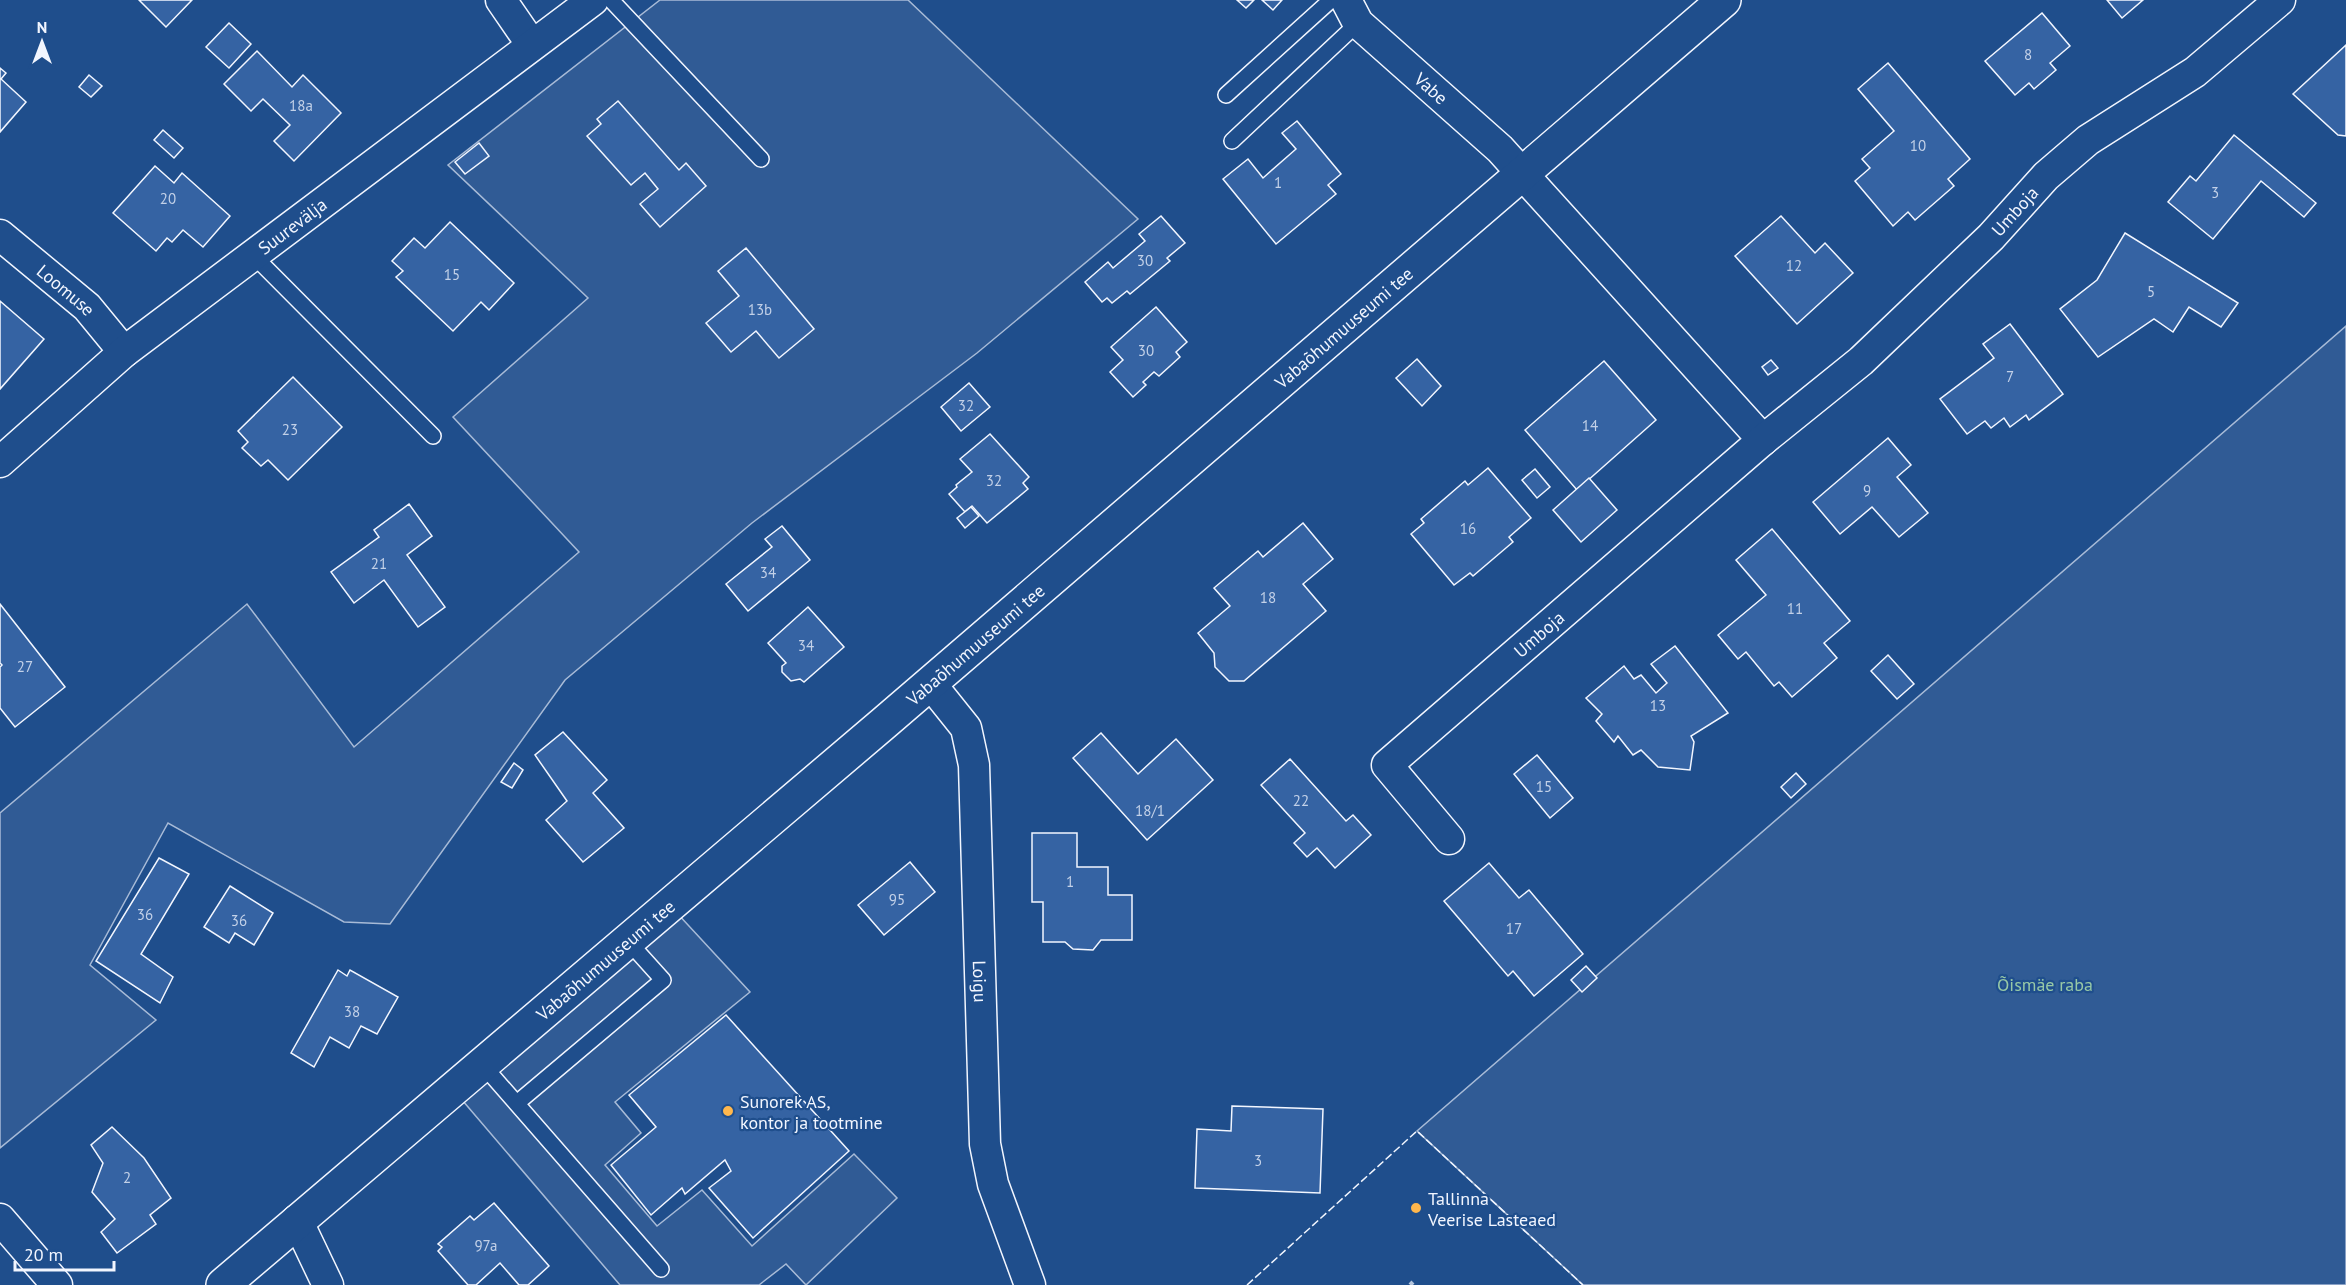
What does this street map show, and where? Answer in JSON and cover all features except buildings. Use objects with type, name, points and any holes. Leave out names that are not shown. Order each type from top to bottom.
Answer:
[{"type":"street","points":[[501,0],[532,45]]},
{"type":"street","name":"Suurevälja","points":[[0,462],[124,352],[593,0]]},
{"type":"street","name":"Vabaõhumuuseumi tee","points":[[223,1285],[930,683],[1724,0]]},
{"type":"street","name":"Umboja","points":[[1449,839],[1387,765],[1763,441],[1861,361],[1991,237],[2046,176],[2088,140],[2194,72],[2280,0]]},
{"type":"street","name":"Vabe","points":[[1352,11],[1500,149],[1522,173]]},
{"type":"street","points":[[1522,173],[1763,441]]},
{"type":"street","name":"Loomuse","points":[[0,235],[87,307],[124,352]]},
{"type":"street","name":"Loigu","points":[[930,683],[966,728],[974,765],[985,1144],[993,1184],[1030,1285]]},
{"type":"street","points":[[0,1219],[57,1285]]},
{"type":"street","points":[[297,1220],[328,1285]]},
{"type":"lane","points":[[611,0],[761,159]]},
{"type":"lane","points":[[1226,95],[1331,0]]},
{"type":"lane","points":[[1232,141],[1352,11]]},
{"type":"lane","points":[[253,255],[433,436]]},
{"type":"lane","points":[[517,1103],[663,980],[627,940]]},
{"type":"lane","points":[[482,1064],[661,1269]]},
{"type":"shaded area","points":[[660,0],[908,0],[1138,219],[977,353],[752,523],[565,680],[390,924],[344,922],[168,823],[90,965],[156,1020],[0,1148],[0,813],[247,604],[354,747],[579,552],[453,417],[588,298],[448,165]]},
{"type":"shaded area","name":"Õismäe raba","points":[[2346,326],[2346,1285],[1583,1285],[1417,1131]]},
{"type":"shaded area","points":[[676,912],[750,992],[615,1102],[641,1133],[605,1165],[657,1226],[702,1190],[752,1246],[854,1154],[897,1198],[806,1285],[786,1264],[759,1285],[620,1285],[457,1094]]},
{"type":"fence","points":[[1247,1285],[1417,1131],[1583,1285]]},
{"type":"place","name":"Sunorek AS, kontor ja tootmine","points":[[728,1111]]},
{"type":"place","name":"Tallinna Veerise Lasteaed","points":[[1416,1208]]}]
